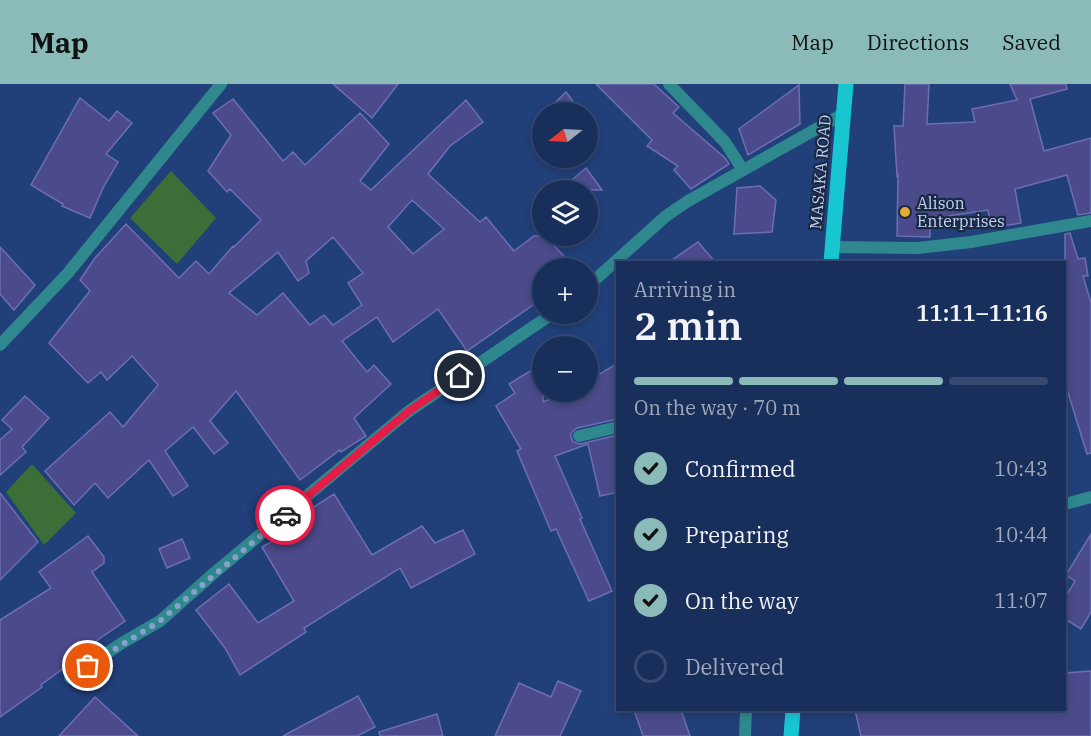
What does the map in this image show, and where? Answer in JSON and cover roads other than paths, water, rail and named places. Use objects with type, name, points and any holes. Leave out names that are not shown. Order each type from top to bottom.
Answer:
[{"type":"main road","name":"MASAKA ROAD","points":[[831,255],[846,84]]},
{"type":"main road","points":[[791,736],[793,711]]},
{"type":"street","points":[[0,345],[68,273],[221,84]]},
{"type":"street","points":[[669,84],[725,142],[743,170]]},
{"type":"street","points":[[598,277],[666,216],[843,114]]},
{"type":"street","points":[[831,255],[971,242],[1091,221]]},
{"type":"street","points":[[70,678],[160,621],[214,573],[409,411],[537,324]]},
{"type":"street","points":[[579,436],[616,428]]},
{"type":"street","points":[[1066,504],[1091,497]]},
{"type":"street","points":[[745,736],[746,711]]},
{"type":"place","name":"Alison Enterprises","points":[[905,212]]}]
